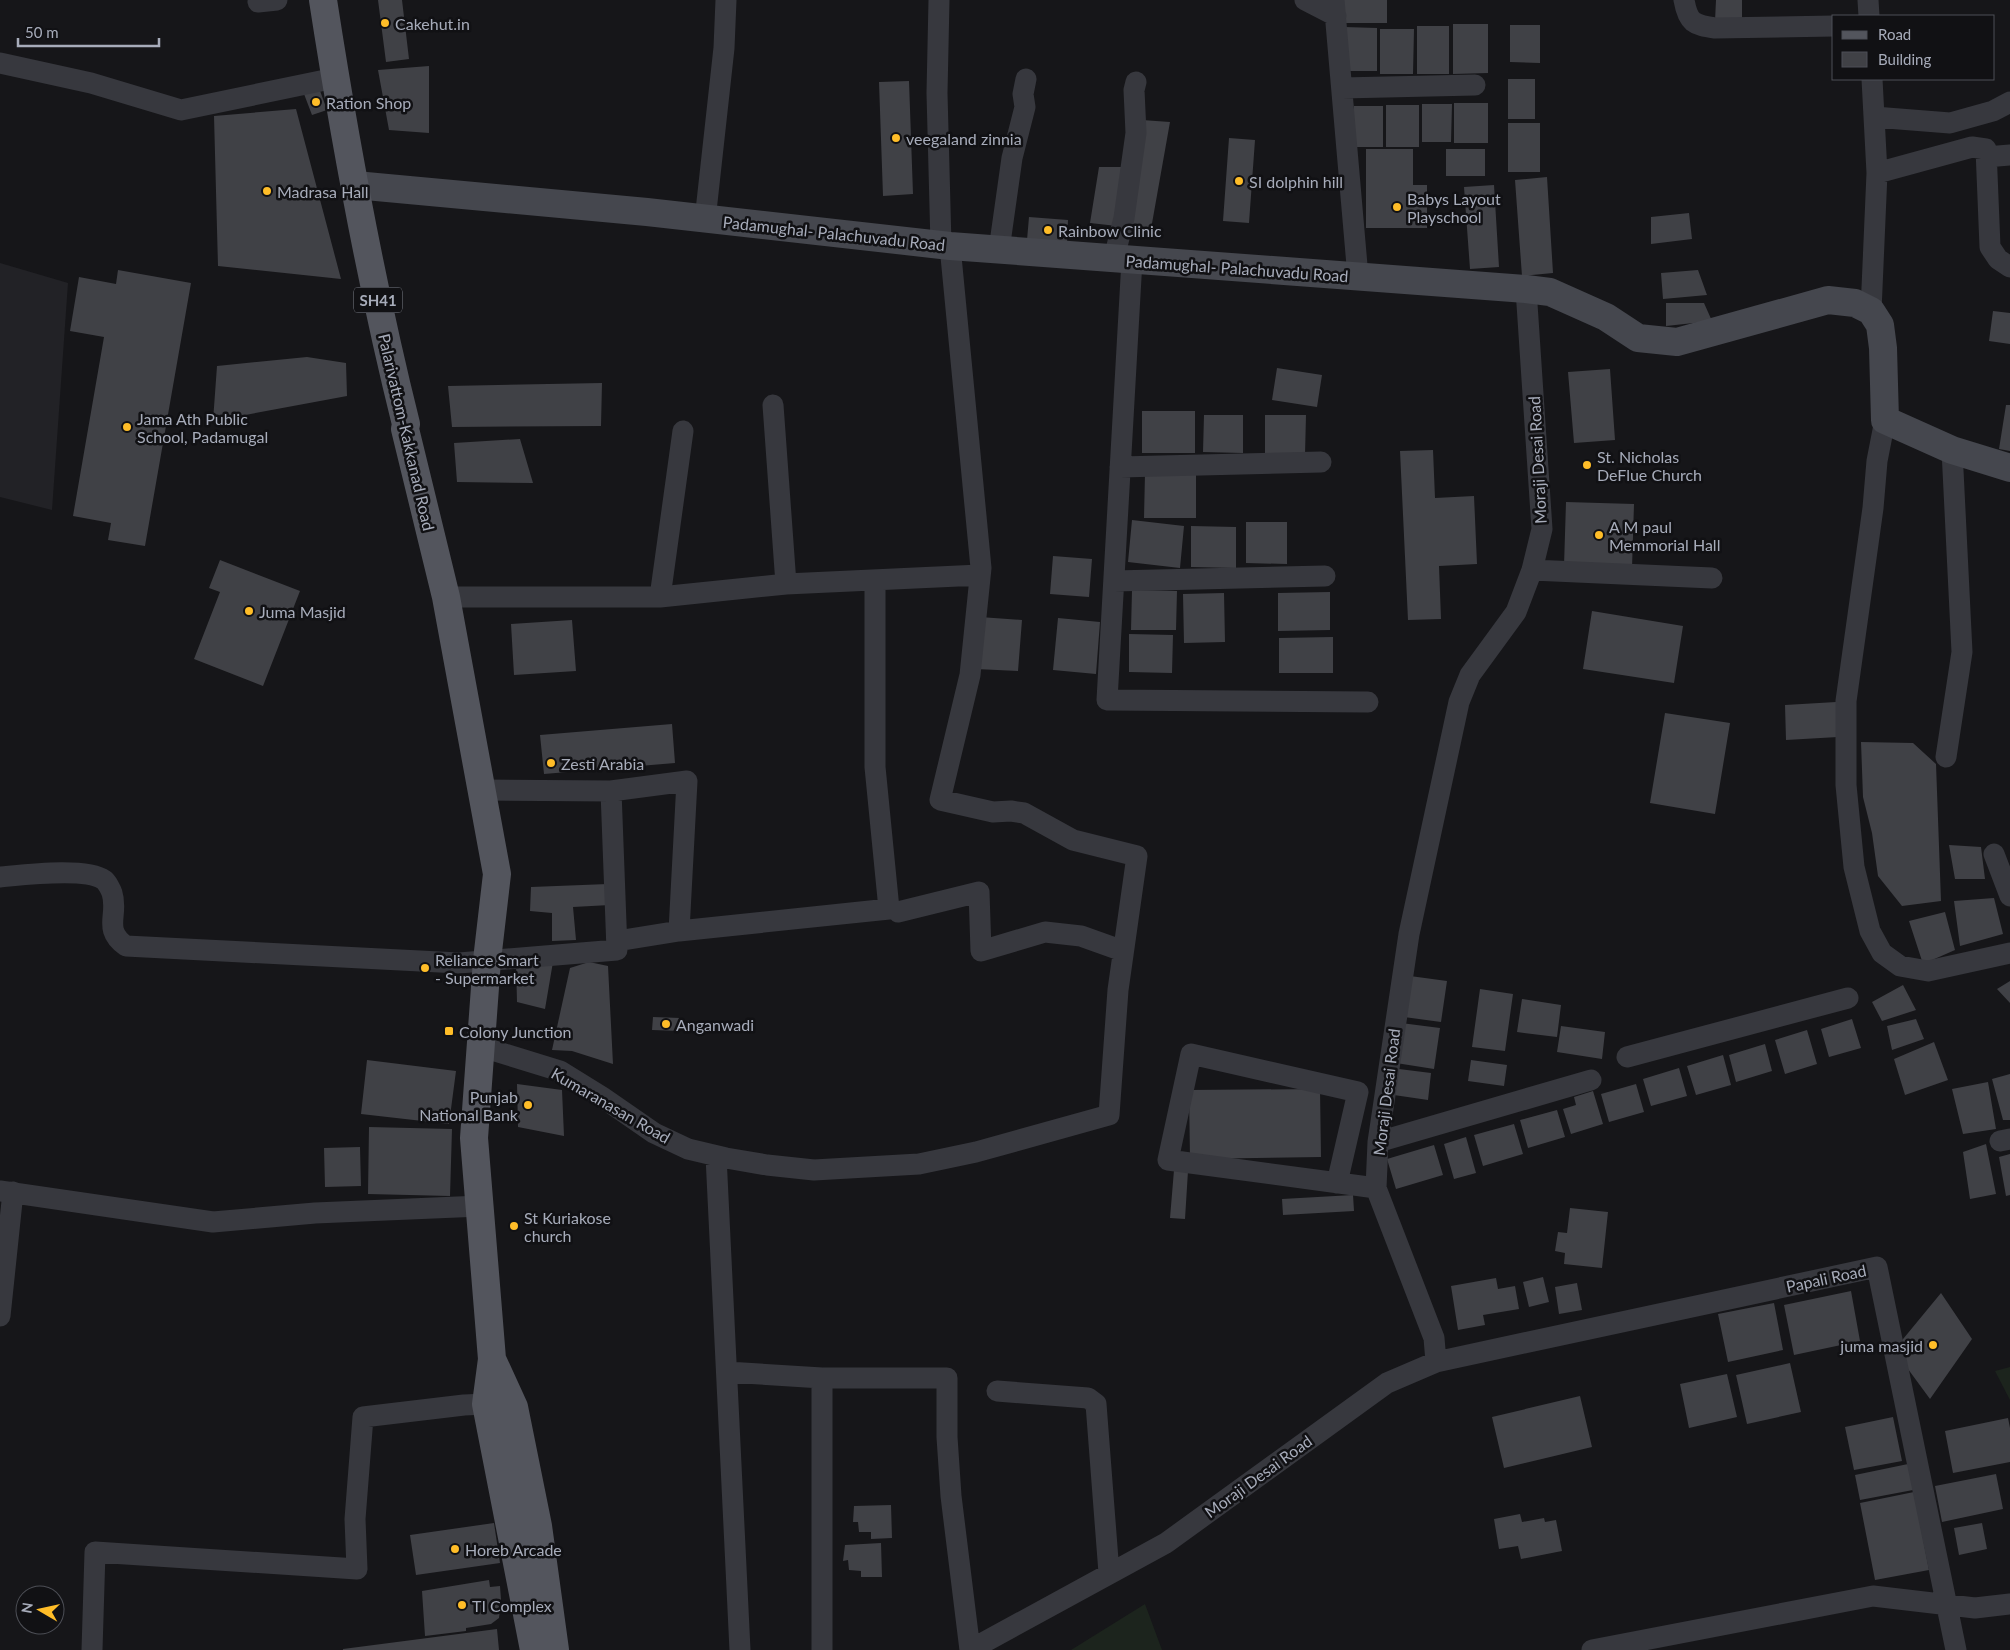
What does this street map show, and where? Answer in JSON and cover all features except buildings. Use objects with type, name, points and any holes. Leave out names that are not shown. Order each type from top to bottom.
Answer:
[{"type":"main road","name":"Palarivattom-Kakkanad Road","points":[[323,0],[355,185],[393,373],[406,424],[405,429],[446,597],[497,874],[487,960],[474,1138],[492,1359]]},
{"type":"main road","name":"Padamughal- Palachuvadu Road","points":[[355,185],[647,212],[705,220],[999,250],[1526,289],[1550,292],[1606,317],[1638,338],[1677,342],[1828,300],[1855,303],[1871,311]]},
{"type":"main road","points":[[1871,311],[1880,325],[1883,348],[1885,420],[1952,450],[2010,468]]},
{"type":"main road","points":[[492,1359],[486,1404],[534,1650]]},
{"type":"main road","points":[[492,1359],[514,1407],[536,1517],[555,1650]]},
{"type":"main road","points":[[509,1522],[536,1517]]},
{"type":"street","points":[[705,220],[724,48],[726,0]]},
{"type":"street","points":[[898,912],[979,892],[981,951],[1045,932],[1080,936],[1122,951],[1137,856],[1073,840],[1024,813],[1011,811],[993,812],[940,800],[970,675],[980,576],[975,494],[945,245],[937,93],[939,0]]},
{"type":"street","points":[[1305,0],[1335,8],[1358,277]]},
{"type":"street","points":[[1684,0],[1686,10],[1694,24],[1702,26],[1715,28],[1832,26]]},
{"type":"street","points":[[1868,0],[1869,15]]},
{"type":"street","points":[[0,63],[91,83],[181,110],[335,78]]},
{"type":"street","points":[[999,250],[1012,158],[1025,107],[1023,94],[1026,78]]},
{"type":"street","points":[[1871,311],[1877,173],[1872,80]]},
{"type":"street","points":[[1136,82],[1134,90],[1136,133],[1124,218],[1120,467],[1106,700],[1368,702]]},
{"type":"street","points":[[1342,88],[1475,85]]},
{"type":"street","points":[[1874,117],[1950,123],[1994,111],[2010,102]]},
{"type":"street","points":[[1877,173],[1972,147],[1986,149],[1990,247],[1998,258],[2010,267]]},
{"type":"street","points":[[1986,157],[2010,155]]},
{"type":"street","name":"Moraji Desai Road","points":[[970,1650],[1166,1542],[1387,1383],[1436,1362],[1434,1338],[1376,1188],[1378,1142],[1409,934],[1460,702],[1470,676],[1516,612],[1532,570],[1542,529],[1526,289]]},
{"type":"street","points":[[774,405],[786,584]]},
{"type":"street","points":[[1885,420],[1876,461],[1872,508],[1846,701],[1846,785],[1854,867],[1870,932],[1882,953],[1900,966],[1928,971],[2010,953]]},
{"type":"street","points":[[660,597],[683,431]]},
{"type":"street","points":[[1946,757],[1962,652],[1952,450]]},
{"type":"street","points":[[1120,467],[1321,462]]},
{"type":"street","points":[[1532,570],[1712,578]]},
{"type":"street","points":[[446,597],[660,597],[786,584],[980,576]]},
{"type":"street","points":[[1114,581],[1324,576]]},
{"type":"street","points":[[617,941],[679,931],[889,909],[875,767],[875,580]]},
{"type":"street","points":[[483,790],[611,791],[687,781],[679,931]]},
{"type":"street","points":[[0,877],[41,873],[89,874],[105,881],[112,894],[113,929],[117,940],[126,946],[459,963],[617,950],[611,791]]},
{"type":"street","points":[[1994,854],[2010,896]]},
{"type":"street","name":"Kumaranasan Road","points":[[482,1047],[560,1071],[654,1133],[688,1149],[768,1165],[814,1170],[919,1164],[976,1152],[1109,1115],[1113,1036],[1122,951]]},
{"type":"street","points":[[1626,1057],[1848,998]]},
{"type":"street","points":[[1337,1183],[1358,1092],[1191,1054],[1168,1160],[1337,1183],[1376,1188]]},
{"type":"street","points":[[1378,1142],[1591,1080]]},
{"type":"street","points":[[716,1156],[740,1650]]},
{"type":"street","points":[[0,1316],[6,1192],[213,1222],[315,1213],[481,1206]]},
{"type":"street","name":"Papali Road","points":[[1436,1362],[1877,1267],[1948,1606]]},
{"type":"street","points":[[727,1372],[822,1378],[947,1378],[947,1437],[951,1496],[970,1650]]},
{"type":"street","points":[[822,1378],[822,1650]]},
{"type":"street","points":[[997,1391],[1094,1400],[1096,1404],[1109,1574]]},
{"type":"street","points":[[92,1650],[95,1552],[357,1569],[355,1519],[363,1417],[486,1404]]},
{"type":"street","points":[[1593,1650],[1680,1642],[1873,1596],[1975,1608],[2010,1604]]},
{"type":"street","points":[[1948,1606],[1956,1650]]},
{"type":"shaded area","points":[[0,263],[68,283],[52,510],[0,497]]},
{"type":"shaded area","points":[[2010,1367],[2010,1400],[1995,1371]]},
{"type":"shaded area","points":[[1145,1604],[1162,1650],[1071,1650]]},
{"type":"place","name":"Cakehut.in","points":[[385,23]]},
{"type":"place","name":"Ration Shop","points":[[316,102]]},
{"type":"place","name":"veegaland zinnia","points":[[896,138]]},
{"type":"place","name":"SI dolphin hill","points":[[1239,181]]},
{"type":"place","name":"Madrasa Hall","points":[[267,191]]},
{"type":"place","name":"Babys Layout Playschool","points":[[1397,207]]},
{"type":"place","name":"Rainbow Clinic","points":[[1048,230]]},
{"type":"place","name":"Jama Ath Public School, Padamugal","points":[[127,427]]},
{"type":"place","name":"St. Nicholas DeFlue Church","points":[[1587,465]]},
{"type":"place","name":"A M paul Memmorial Hall","points":[[1599,535]]},
{"type":"place","name":"Juma Masjid","points":[[249,611]]},
{"type":"place","name":"Zesti Arabia","points":[[551,763]]},
{"type":"place","name":"Reliance Smart - Supermarket","points":[[425,968]]},
{"type":"place","name":"Anganwadi","points":[[666,1024]]},
{"type":"place","name":"Colony Junction","points":[[449,1031]]},
{"type":"place","name":"Punjab National Bank","points":[[528,1105]]},
{"type":"place","name":"St Kuriakose church","points":[[514,1226]]},
{"type":"place","name":"juma masjid","points":[[1933,1345]]},
{"type":"place","name":"Horeb Arcade","points":[[455,1549]]},
{"type":"place","name":"TI Complex","points":[[462,1605]]}]
